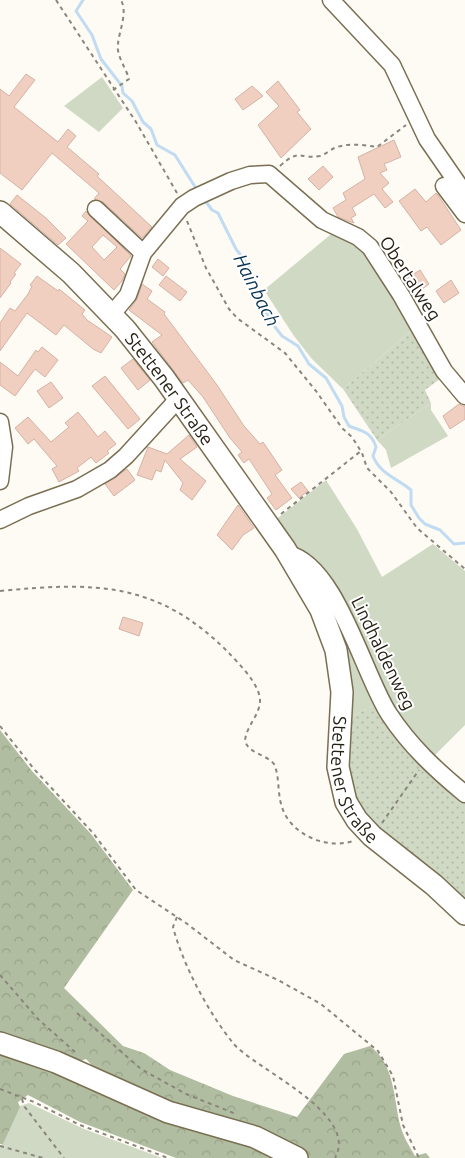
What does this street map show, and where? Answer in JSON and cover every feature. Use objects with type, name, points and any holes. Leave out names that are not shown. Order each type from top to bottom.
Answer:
[{"type":"main road","name":"Stettener Straße","points":[[0,212],[49,253],[112,314],[179,398],[266,526],[288,554],[314,598],[334,643],[341,676],[339,780],[350,808],[366,831],[434,885],[465,914]]},
{"type":"main road","points":[[0,1043],[56,1062],[168,1112],[255,1137],[297,1158]]},
{"type":"street","points":[[331,0],[392,64],[436,154],[465,194]]},
{"type":"street","points":[[112,314],[128,295],[143,253],[195,198],[244,176],[263,173],[272,175]]},
{"type":"street","name":"Obertalweg","points":[[272,175],[322,220],[358,237],[370,247],[401,295],[447,376],[465,396]]},
{"type":"street","points":[[444,186],[465,214]]},
{"type":"street","points":[[96,209],[143,253]]},
{"type":"street","points":[[0,520],[29,506],[77,489],[110,470],[126,456],[179,398]]},
{"type":"street","points":[[0,422],[4,446],[0,480]]},
{"type":"street","name":"Lindhaldenweg","points":[[288,554],[302,558],[339,607],[384,706],[409,742],[427,761],[465,794]]},
{"type":"path","points":[[56,0],[147,141],[195,198],[190,232],[229,309],[237,318],[284,353],[361,451],[367,468],[391,492],[416,528],[465,568]]},
{"type":"path","points":[[113,90],[129,78],[117,47],[123,20],[121,0]]},
{"type":"path","points":[[272,175],[293,156],[300,154],[316,156],[338,147],[356,145],[377,147],[388,136],[417,118]]},
{"type":"path","points":[[266,526],[361,451]]},
{"type":"path","points":[[0,592],[67,586],[114,589],[147,597],[178,612],[221,645],[238,663],[257,690],[260,704],[245,741],[248,748],[270,759],[274,764],[282,807],[292,824],[307,836],[331,842],[350,842],[373,825],[381,824],[427,761]]},
{"type":"path","points":[[0,726],[30,765],[93,833],[131,885],[151,902],[177,917],[234,960],[282,982],[321,1004],[376,1049],[393,1076],[402,1126],[418,1158]]},
{"type":"path","points":[[177,917],[173,927],[179,946],[207,1004],[235,1045],[316,1105],[338,1137],[339,1146],[335,1158]]},
{"type":"path","points":[[0,975],[38,1020],[78,1056]]},
{"type":"path","points":[[77,1013],[141,1069],[186,1094],[240,1116]]},
{"type":"path","points":[[0,1089],[80,1125],[168,1158]]},
{"type":"path","points":[[22,1098],[24,1106],[64,1158]]},
{"type":"path","points":[[0,1146],[43,1158]]},
{"type":"green space","points":[[102,77],[123,108],[99,132],[64,106]]},
{"type":"green space","points":[[336,230],[355,238],[416,327],[343,389],[312,359],[294,336],[264,290]]},
{"type":"green space","points":[[416,327],[444,376],[425,390],[431,403],[377,440],[343,389]]},
{"type":"green space","points":[[431,403],[431,410],[448,436],[391,468],[386,450],[377,440]]},
{"type":"green space","points":[[326,480],[357,529],[382,577],[433,544],[465,571],[465,725],[430,760],[412,741],[305,557],[274,521]]},
{"type":"green space","points":[[322,587],[379,703],[348,718]]},
{"type":"green space","points":[[379,703],[465,797],[465,903],[374,829],[347,783],[348,718]]},
{"type":"green space","points":[[0,730],[32,771],[91,834],[133,890],[64,988],[123,1046],[144,1053],[170,1070],[233,1096],[297,1117],[344,1054],[370,1046],[385,1063],[389,1073],[398,1117],[407,1142],[415,1156],[426,1153],[430,1158],[308,1158],[298,1151],[190,1112],[98,1072],[86,1059],[75,1063],[0,1036]]},
{"type":"green space","points":[[0,1050],[283,1158],[176,1158],[80,1122],[28,1095],[18,1102],[20,1107],[3,1144],[0,1144]]},
{"type":"green space","points":[[29,1103],[84,1129],[162,1158],[0,1158],[0,1148],[20,1106]]},
{"type":"building","points":[[26,74],[35,80],[14,107],[58,142],[68,129],[76,136],[67,147],[99,174],[97,176],[152,227],[142,238],[103,202],[94,199],[99,193],[52,153],[22,190],[0,173],[0,89],[9,96]]},
{"type":"building","points":[[278,81],[300,110],[297,112],[311,129],[281,158],[258,125],[279,106],[266,92]]},
{"type":"building","points":[[252,86],[263,96],[243,110],[235,99]]},
{"type":"building","points":[[394,140],[401,157],[384,164],[387,170],[380,173],[389,183],[382,189],[393,202],[385,208],[374,194],[352,208],[356,215],[351,218],[354,223],[338,217],[333,208],[346,200],[343,193],[365,179],[358,157]]},
{"type":"building","points":[[323,166],[333,177],[319,190],[308,179]]},
{"type":"building","points":[[415,189],[426,202],[436,193],[461,230],[441,245],[427,227],[421,231],[399,201]]},
{"type":"building","points":[[17,195],[46,218],[66,238],[58,245],[10,204]]},
{"type":"building","points":[[86,211],[131,256],[120,269],[125,274],[114,290],[66,244],[88,221],[82,216]],"holes":[[[103,235],[117,247],[104,260],[92,247]]]},
{"type":"building","points":[[0,248],[21,264],[0,298]]},
{"type":"building","points":[[158,259],[169,268],[163,276],[152,267]]},
{"type":"building","points":[[420,270],[429,284],[414,295],[404,280]]},
{"type":"building","points":[[37,276],[58,291],[59,289],[85,310],[82,314],[87,320],[112,337],[101,353],[93,349],[64,325],[56,335],[27,313],[0,351],[0,323],[10,308],[15,311],[28,294],[32,286],[30,285]]},
{"type":"building","points":[[166,276],[187,292],[180,301],[159,285]]},
{"type":"building","points":[[451,280],[459,293],[444,303],[436,291]]},
{"type":"building","points":[[142,284],[152,291],[147,299],[165,312],[164,314],[217,385],[244,426],[260,444],[263,442],[282,470],[275,475],[292,498],[276,510],[267,498],[272,494],[249,459],[244,463],[238,455],[242,452],[230,438],[203,397],[188,380],[183,383],[152,342],[162,335],[129,310],[137,299]]},
{"type":"building","points":[[42,347],[58,360],[45,377],[35,369],[15,396],[0,385],[0,362],[18,376],[36,350],[38,352]]},
{"type":"building","points":[[133,359],[150,380],[138,390],[121,368]]},
{"type":"building","points":[[105,376],[140,419],[128,429],[92,386]]},
{"type":"building","points":[[51,382],[63,398],[49,408],[37,391]]},
{"type":"building","points":[[459,404],[465,407],[465,419],[450,429],[443,416]]},
{"type":"building","points":[[78,412],[98,437],[105,431],[116,444],[107,451],[109,453],[96,463],[91,457],[77,468],[79,471],[59,482],[52,469],[57,466],[34,439],[28,444],[15,428],[28,417],[51,442],[69,427],[65,423]]},
{"type":"building","points":[[189,435],[197,447],[180,459],[206,481],[192,500],[180,490],[183,483],[165,460],[161,472],[156,470],[152,480],[137,475],[148,447],[167,454]]},
{"type":"building","points":[[127,469],[135,480],[114,496],[105,484]]},
{"type":"building","points":[[301,482],[308,491],[299,498],[291,489]]},
{"type":"building","points":[[238,505],[254,528],[243,535],[232,550],[217,535]]},
{"type":"building","points":[[123,617],[143,623],[139,636],[119,629]]},
{"type":"waterway","name":"Hainbach","points":[[83,0],[76,11],[92,35],[101,59],[122,86],[123,93],[132,101],[143,122],[151,129],[157,145],[175,155],[197,190]]},
{"type":"waterway","name":"Hainbach","points":[[204,199],[212,210],[218,213],[236,249],[248,265],[255,292],[272,323],[282,336],[298,346],[309,364],[326,378],[342,406],[344,417],[349,426],[365,432],[374,442],[376,447],[373,456],[376,462],[389,475],[411,490],[411,505],[425,524],[440,530],[454,544],[465,543]]}]
